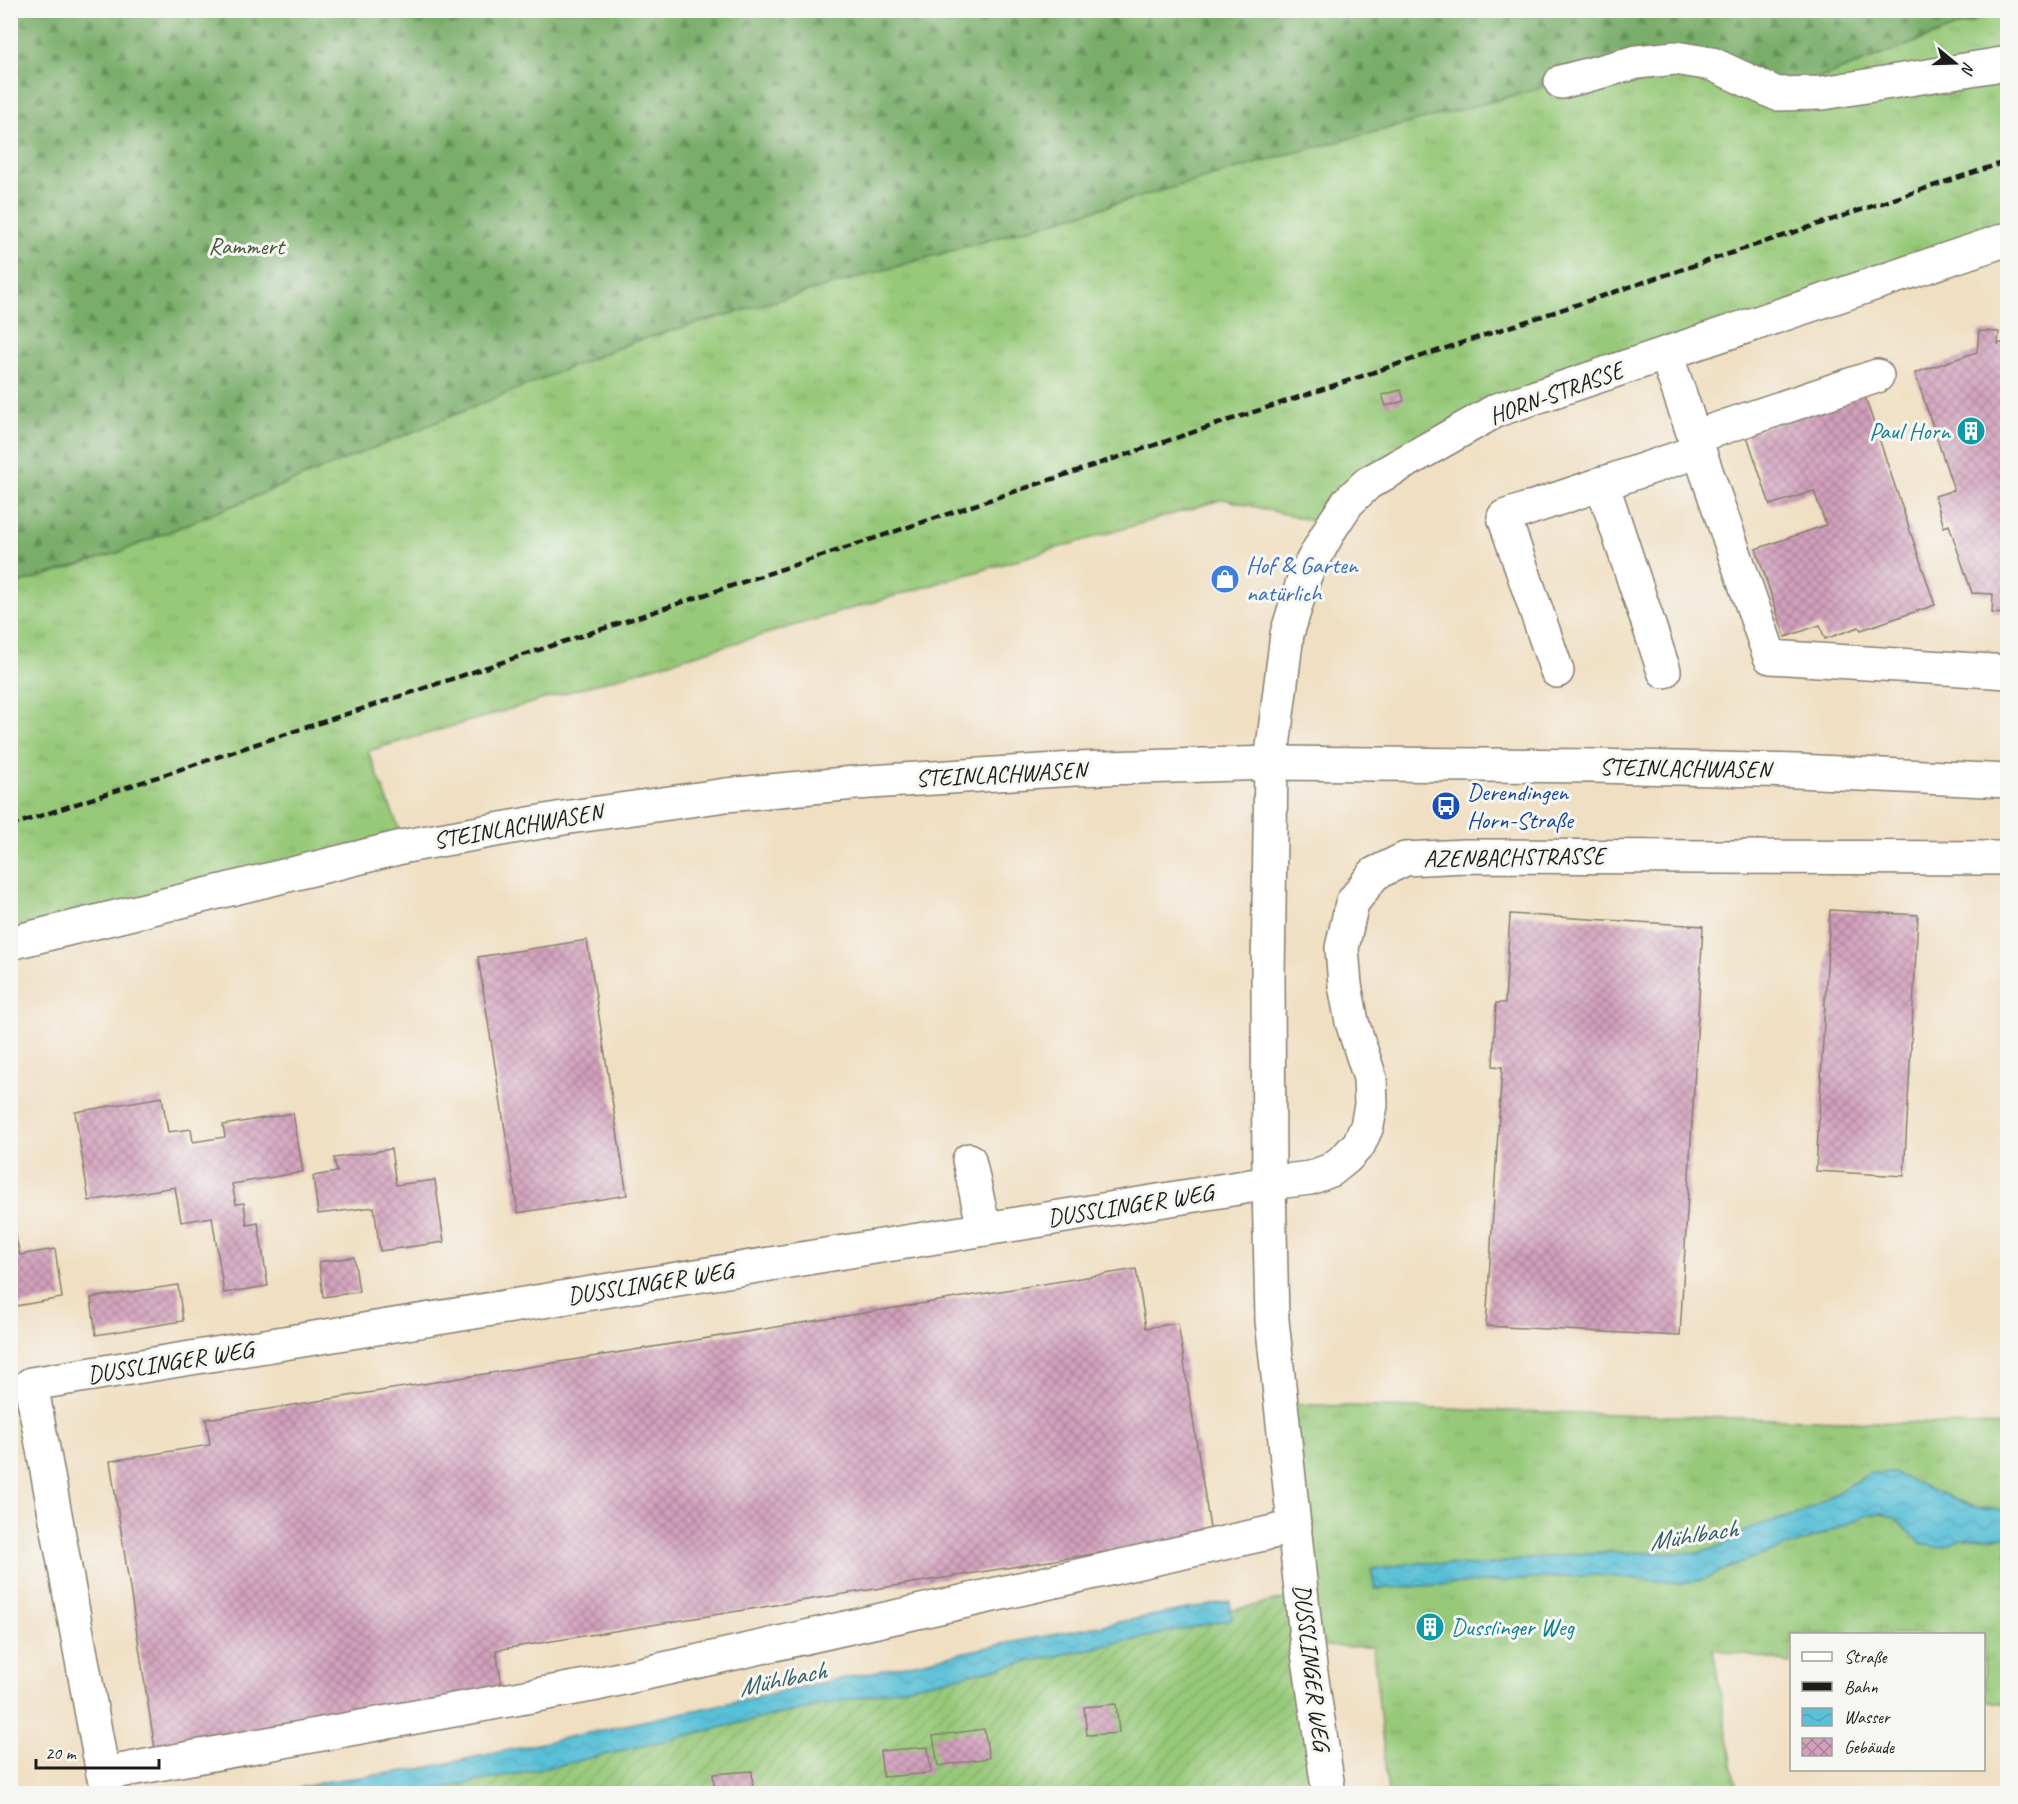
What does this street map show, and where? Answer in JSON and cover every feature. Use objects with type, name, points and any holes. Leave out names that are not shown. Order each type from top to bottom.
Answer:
[{"type":"street","points":[[1561,82],[1637,62],[1675,58],[1712,64],[1777,94],[1822,93],[2007,63]]},
{"type":"street","name":"HORN-STRASSE","points":[[1271,763],[1287,634],[1305,575],[1348,502],[1368,483],[1497,410],[2007,239]]},
{"type":"street","points":[[1666,354],[1770,657],[2007,672]]},
{"type":"street","points":[[1557,671],[1504,517],[1602,483],[1696,444],[1877,376]]},
{"type":"street","points":[[1602,483],[1664,670]]},
{"type":"street","name":"STEINLACHWASEN","points":[[10,943],[406,846],[617,809],[726,795],[867,782],[1074,769],[1271,763],[1727,768],[2007,782]]},
{"type":"street","name":"DUSSLINGER WEG","points":[[1271,763],[1268,977],[1272,1320],[1307,1646],[1329,1794]]},
{"type":"street","name":"AZENBACHSTRASSE","points":[[1269,1183],[1310,1178],[1331,1170],[1359,1144],[1367,1126],[1371,1105],[1370,1078],[1352,1022],[1345,985],[1342,948],[1352,903],[1374,873],[1406,859],[1465,856],[2007,858]]},
{"type":"street","points":[[969,1160],[984,1229]]},
{"type":"street","name":"DUSSLINGER WEG","points":[[1269,1183],[31,1384],[103,1774],[597,1684],[1295,1527]]},
{"type":"green space","name":"Rammert","points":[[11,11],[1999,11],[1777,94],[1712,64],[1561,82],[1290,154],[632,342],[117,553],[11,586]]},
{"type":"green space","points":[[1999,11],[2007,11],[2007,239],[1497,410],[1332,526],[1224,499],[368,751],[406,846],[11,943],[10,586],[117,553],[632,342],[1290,154],[1637,62],[1777,94]]},
{"type":"green space","points":[[1281,1404],[2007,1426],[2007,1705],[1985,1701],[1985,1633],[1790,1633],[1790,1663],[1713,1649],[1737,1793],[1388,1793],[1373,1647],[1307,1646]]},
{"type":"green space","points":[[1303,1595],[1329,1794],[342,1794],[1183,1621]]},
{"type":"water","points":[[1870,1473],[1893,1473],[1974,1507],[2007,1511],[2007,1536],[1963,1539],[1939,1548],[1921,1543],[1895,1518],[1882,1513],[1868,1515],[1819,1536],[1739,1563],[1702,1580],[1681,1583],[1597,1575],[1375,1589],[1371,1570],[1417,1562],[1475,1566],[1598,1552],[1697,1553],[1720,1547],[1750,1528],[1804,1512]]},
{"type":"water","points":[[1230,1601],[1232,1619],[753,1720],[561,1765],[411,1794],[277,1793],[330,1781],[420,1769],[1003,1644]]},
{"type":"building","name":"Paul Horn","points":[[1979,331],[1999,332],[1998,344],[2008,341],[2008,614],[1992,613],[1993,594],[1972,593],[1949,525],[1944,527],[1935,496],[1954,490],[1915,373],[1977,352]]},
{"type":"building","points":[[1401,390],[1404,401],[1386,406],[1382,395]]},
{"type":"building","points":[[1864,394],[1935,605],[1861,630],[1859,627],[1825,639],[1820,625],[1785,637],[1756,549],[1826,525],[1814,491],[1770,505],[1746,433]]},
{"type":"building","points":[[1830,910],[1918,915],[1904,1176],[1816,1171]]},
{"type":"building","points":[[1510,914],[1703,926],[1680,1336],[1486,1326],[1502,1067],[1493,1066],[1496,1003],[1505,1003]]},
{"type":"building","points":[[587,940],[627,1195],[518,1213],[478,957]]},
{"type":"building","points":[[162,1097],[168,1132],[191,1129],[193,1142],[225,1137],[223,1125],[293,1113],[303,1172],[232,1184],[236,1204],[244,1203],[247,1225],[258,1223],[268,1286],[224,1293],[212,1217],[181,1222],[175,1187],[89,1201],[75,1112]]},
{"type":"building","points":[[391,1149],[396,1185],[435,1180],[444,1242],[380,1251],[374,1207],[318,1214],[313,1176],[337,1172],[334,1158]]},
{"type":"building","points":[[10,1214],[20,1255],[55,1249],[62,1298],[10,1307]]},
{"type":"building","points":[[354,1257],[359,1292],[323,1297],[319,1262]]},
{"type":"building","points":[[1136,1269],[1146,1328],[1178,1323],[1211,1535],[496,1650],[503,1693],[155,1749],[110,1461],[210,1445],[206,1419]]},
{"type":"building","points":[[178,1285],[183,1321],[96,1335],[91,1298]]},
{"type":"building","name":"Dusslinger Weg","points":[[1423,1622],[1438,1622],[1437,1633],[1423,1632]]},
{"type":"building","points":[[1116,1704],[1119,1733],[1087,1735],[1084,1707]]},
{"type":"building","points":[[984,1729],[989,1758],[938,1766],[933,1736]]},
{"type":"building","points":[[928,1747],[931,1773],[883,1777],[880,1751]]},
{"type":"building","points":[[752,1771],[753,1794],[715,1794],[713,1774]]},
{"type":"railway","points":[[10,826],[2008,161]]},
{"type":"place","name":"Paul Horn","points":[[1971,431]]},
{"type":"place","name":"Hof & Garten natürlich","points":[[1225,579]]},
{"type":"place","name":"Derendingen Horn-Straße","points":[[1446,806]]},
{"type":"place","name":"Dusslinger Weg","points":[[1430,1627]]},
{"type":"water label","name":"Mühlbach","points":[[1693,1535]]},
{"type":"water label","name":"Mühlbach","points":[[782,1679]]}]
